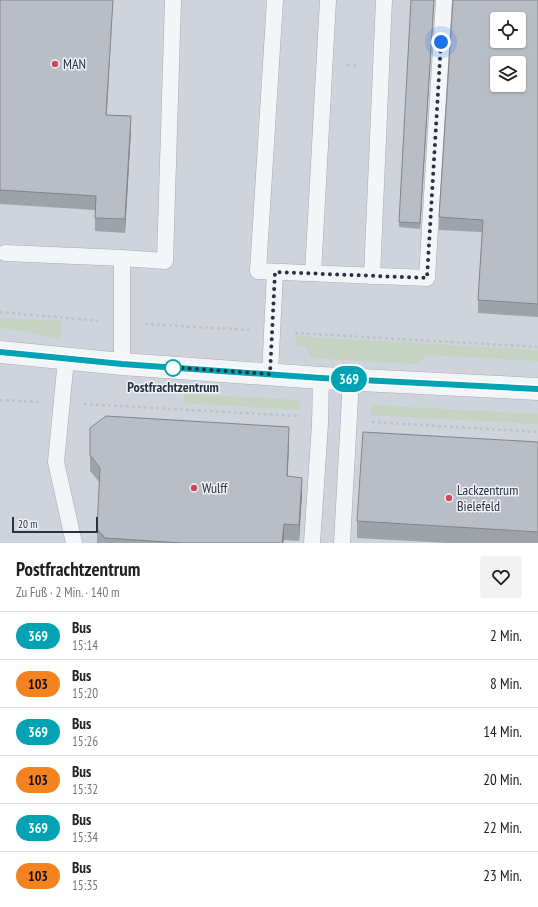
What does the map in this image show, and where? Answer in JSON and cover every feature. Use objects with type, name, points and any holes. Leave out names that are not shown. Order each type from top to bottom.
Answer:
[{"type":"street","points":[[0,352],[122,364],[321,378],[538,389]]},
{"type":"lane","points":[[5,253],[165,261],[173,0]]},
{"type":"lane","points":[[275,0],[258,271],[427,278],[444,0]]},
{"type":"lane","points":[[313,273],[328,0]]},
{"type":"lane","points":[[372,276],[384,0]]},
{"type":"lane","points":[[122,258],[122,364]]},
{"type":"lane","points":[[270,374],[275,272]]},
{"type":"lane","points":[[66,359],[56,462],[74,543]]},
{"type":"lane","points":[[312,543],[320,424],[321,378]]},
{"type":"lane","points":[[342,543],[351,379]]},
{"type":"path","points":[[0,400],[320,417]]},
{"type":"path","points":[[349,420],[538,432]]},
{"type":"shaded area","points":[[0,0],[538,0],[538,543],[0,543]]},
{"type":"green space","points":[[0,318],[61,321],[61,339],[0,328]]},
{"type":"green space","points":[[296,336],[538,350],[538,361],[427,355],[417,364],[311,358],[305,346],[296,346]]},
{"type":"green space","points":[[185,383],[191,383],[204,395],[300,400],[299,410],[184,403]]},
{"type":"green space","points":[[371,405],[538,414],[538,424],[371,415]]},
{"type":"building","name":"MAN","points":[[0,0],[113,0],[106,115],[131,116],[125,219],[95,218],[96,196],[0,190]]},
{"type":"building","points":[[411,0],[434,0],[420,223],[399,222]]},
{"type":"building","points":[[453,0],[538,0],[538,304],[478,300],[483,220],[439,217]]},
{"type":"building","name":"Wulff","points":[[106,416],[289,427],[287,476],[302,478],[299,525],[284,524],[282,543],[183,543],[105,538],[97,529],[100,468],[90,455],[90,428]]},
{"type":"building","name":"Lackzentrum Bielefeld","points":[[363,432],[538,442],[538,532],[357,521]]},
{"type":"bus line","name":"369","points":[[0,352],[122,364],[321,378],[538,389]]},
{"type":"place","name":"MAN","points":[[55,64]]},
{"type":"place","name":"Postfrachtzentrum","points":[[173,368]]},
{"type":"place","name":"Wulff","points":[[194,488]]},
{"type":"place","name":"Lackzentrum Bielefeld","points":[[449,498]]},
{"type":"route","points":[[173,368],[167,367],[270,374],[275,272],[427,278],[441,42]]}]
